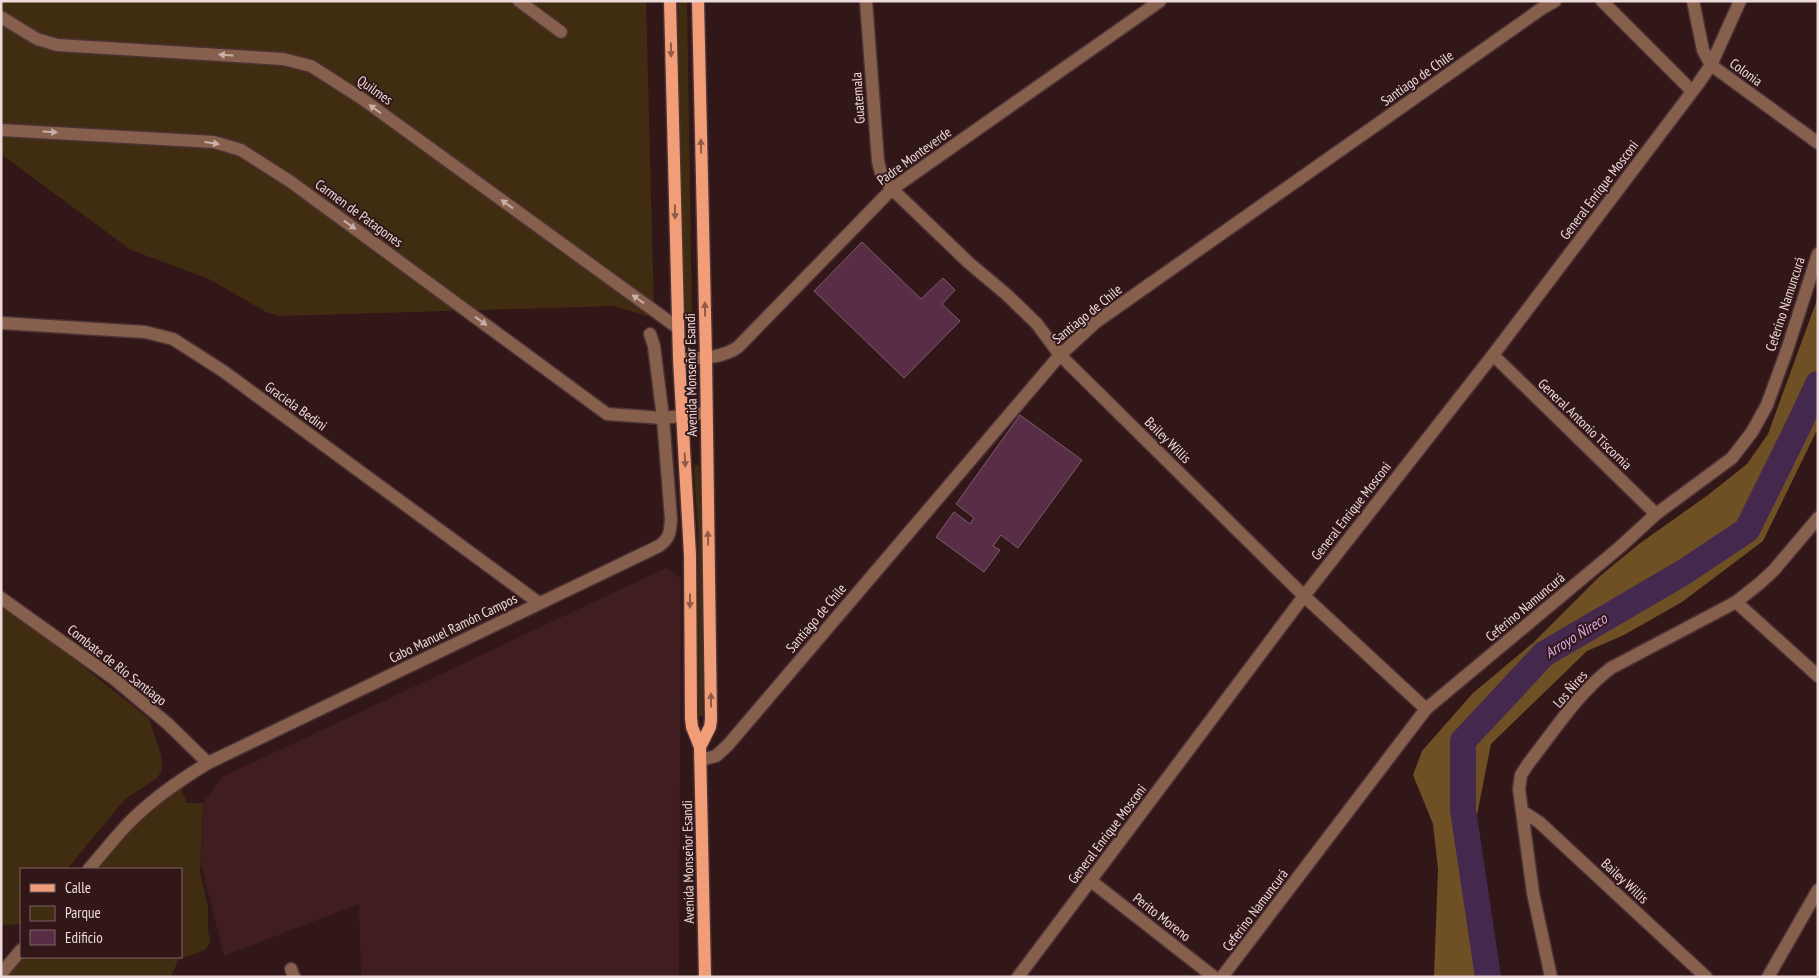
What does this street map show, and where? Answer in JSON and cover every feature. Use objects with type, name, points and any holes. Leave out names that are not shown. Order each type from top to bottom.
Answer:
[{"type":"main road","name":"Avenida Monseñor Esandi","points":[[670,1],[679,359],[690,555],[691,718],[700,747],[705,977]]},
{"type":"main road","name":"Avenida Monseñor Esandi","points":[[698,1],[706,357],[711,720],[710,727],[700,747]]},
{"type":"street","points":[[520,1],[561,32]]},
{"type":"street","name":"Guatemala","points":[[866,1],[878,161],[881,173],[892,189]]},
{"type":"street","name":"Padre Monteverde","points":[[679,359],[730,353],[892,189],[1160,1]]},
{"type":"street","name":"Santiago de Chile","points":[[700,760],[716,756],[728,745],[1060,355],[1096,322],[1555,1]]},
{"type":"street","points":[[1602,1],[1692,91]]},
{"type":"street","name":"Colonia","points":[[1693,1],[1703,50],[1711,65],[1818,143]]},
{"type":"street","name":"General Enrique Mosconi","points":[[1018,977],[1304,596],[1493,355],[1692,91],[1711,65],[1740,1]]},
{"type":"street","name":"Quilmes","points":[[1,16],[37,38],[57,45],[283,59],[311,66],[361,98],[678,328]]},
{"type":"street","name":"Carmen de Patagones","points":[[1,130],[214,142],[241,150],[291,182],[607,414],[663,418],[706,413]]},
{"type":"street","name":"Bailey Willis","points":[[892,189],[968,263],[1006,294],[1037,324],[1060,355],[1304,596],[1426,709]]},
{"type":"street","name":"Ceferino Namuncurá","points":[[1222,977],[1426,709],[1656,514],[1732,458],[1752,432],[1767,405],[1818,254]]},
{"type":"street","name":"Graciela Bedini","points":[[1,323],[145,332],[173,339],[223,371],[539,604]]},
{"type":"street","name":"Cabo Manuel Ramón Campos","points":[[90,868],[125,827],[154,800],[208,763],[659,546],[668,537],[671,519],[663,418],[654,346],[650,334]]},
{"type":"street","name":"General Antonio Tiscornia","points":[[1493,355],[1656,514]]},
{"type":"street","name":"Los Ñires","points":[[1551,977],[1533,893],[1522,811],[1520,788],[1521,775],[1524,769],[1599,677],[1611,668],[1736,602],[1760,584],[1774,570],[1818,518]]},
{"type":"street","name":"Combate de Río Santiago","points":[[1,598],[113,678],[168,724],[208,763]]},
{"type":"street","points":[[1736,602],[1818,676]]},
{"type":"street","name":"Bailey Willis","points":[[1522,811],[1540,822],[1706,977]]},
{"type":"street","name":"Perito Moreno","points":[[1091,881],[1214,977]]},
{"type":"street","points":[[1768,977],[1818,890]]},
{"type":"street","points":[[1,974],[20,951]]},
{"type":"shaded area","points":[[1818,297],[1818,428],[1763,541],[1682,602],[1624,635],[1587,651],[1491,744],[1477,815],[1474,883],[1485,977],[1434,977],[1438,869],[1433,824],[1413,775],[1422,751],[1473,693],[1534,642],[1600,576],[1639,544],[1708,495],[1747,464],[1768,434]]},
{"type":"shaded area","points":[[666,568],[681,578],[679,977],[361,977],[359,904],[224,956],[201,864],[203,803],[222,777]]},
{"type":"green space","points":[[1,1],[646,1],[654,312],[646,316],[614,306],[280,316],[268,313],[209,279],[131,250],[1,154]]},
{"type":"green space","points":[[678,1],[687,1],[692,319],[683,319]]},
{"type":"green space","points":[[694,465],[699,465],[702,522],[703,716],[699,716],[698,531]]},
{"type":"green space","points":[[1,606],[65,652],[149,719],[161,755],[162,770],[157,778],[125,799],[68,868],[20,868],[20,924],[1,925]]},
{"type":"green space","points":[[180,787],[187,803],[203,803],[200,872],[208,907],[210,943],[205,950],[178,960],[171,977],[5,977],[20,958],[182,958],[182,868],[94,868],[133,824]]},
{"type":"building","points":[[862,242],[921,299],[943,278],[955,290],[942,304],[960,321],[904,378],[814,291]]},
{"type":"building","points":[[1020,415],[1082,460],[1018,548],[1001,535],[993,546],[1000,550],[984,572],[936,537],[954,512],[970,524],[974,518],[956,504]]},
{"type":"waterway","name":"Arroyo Ñireco","points":[[1488,977],[1463,810],[1463,741],[1544,654],[1684,572],[1747,530],[1818,384]]}]
